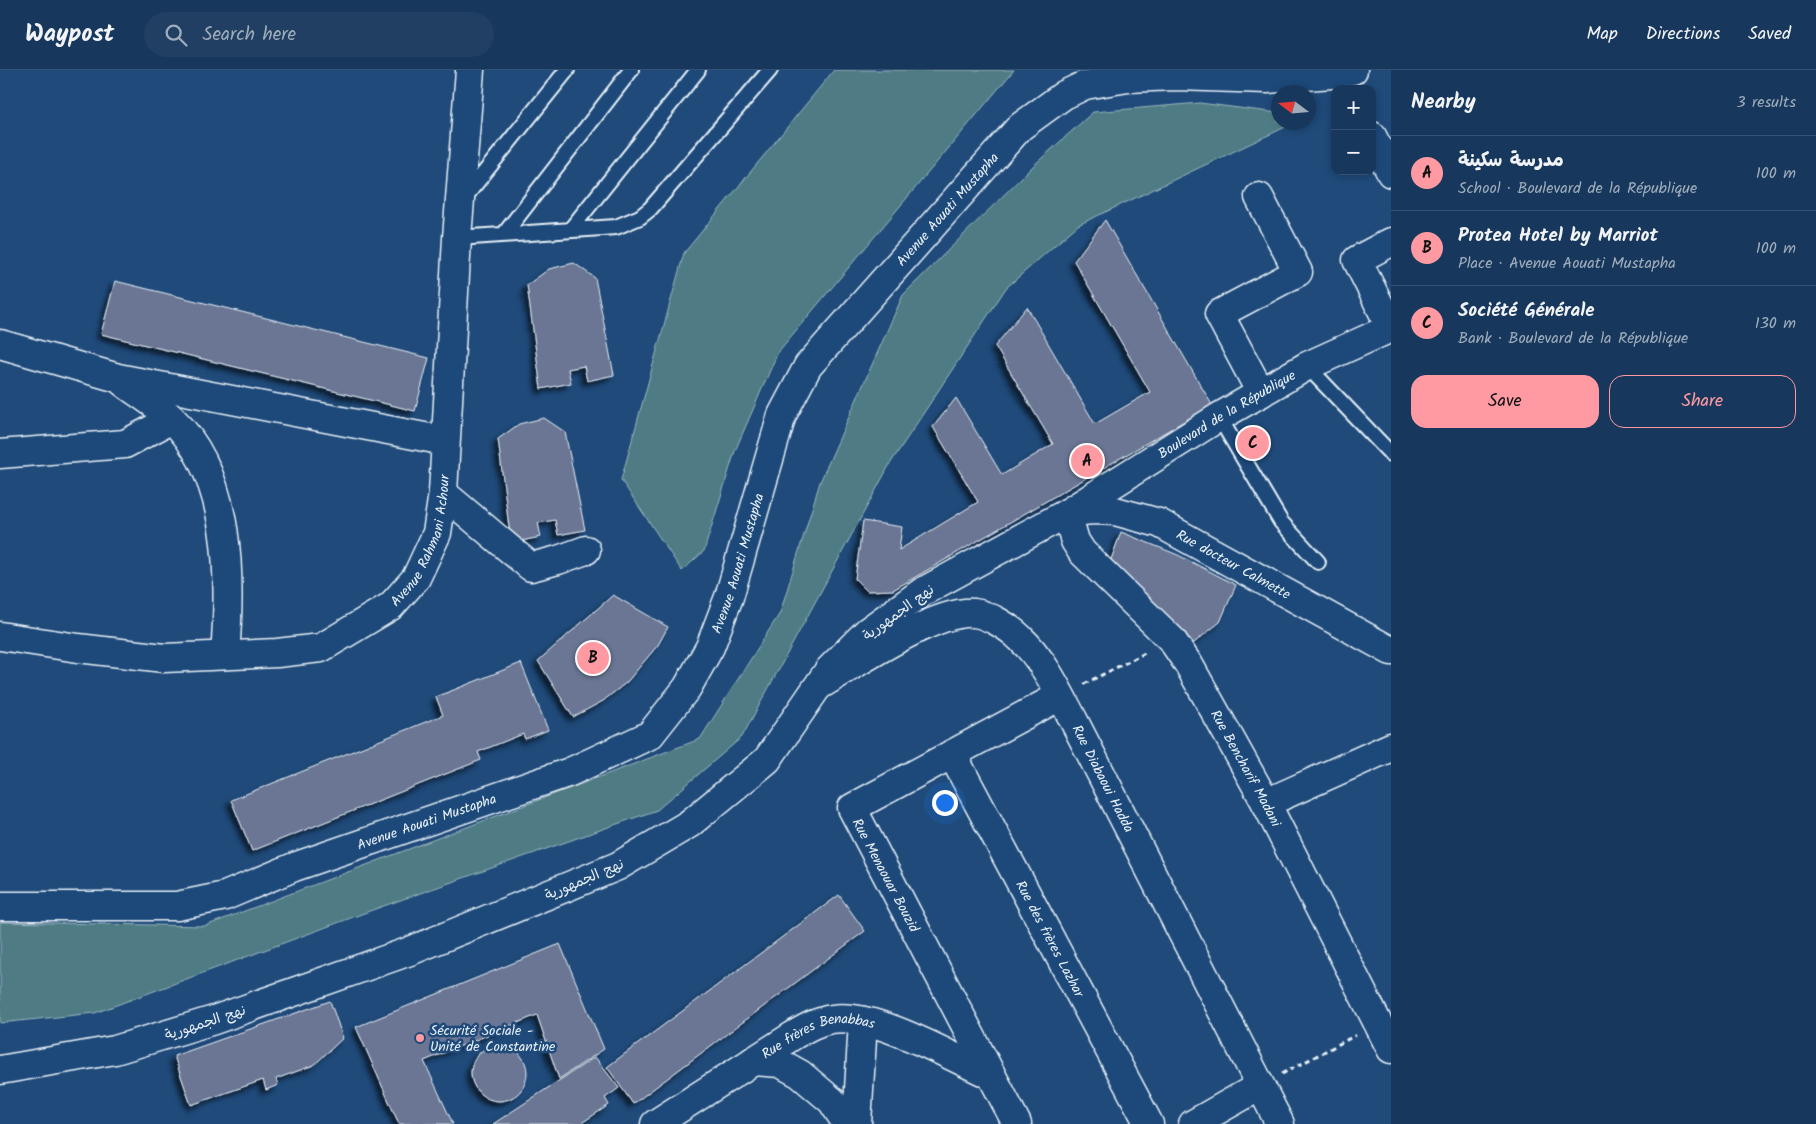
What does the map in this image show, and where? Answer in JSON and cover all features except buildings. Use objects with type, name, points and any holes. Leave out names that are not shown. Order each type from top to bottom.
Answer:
[{"type":"street","name":"Avenue Rahmani Achour","points":[[0,636],[78,648],[164,658],[277,653],[321,648],[391,606],[416,578],[438,533],[446,441],[457,238],[462,200],[470,70]]},
{"type":"street","name":"Avenue Aouati Mustapha","points":[[0,906],[176,906],[224,896],[294,867],[570,772],[650,735],[687,688],[710,647],[729,597],[782,415],[808,366],[1020,127],[1064,95],[1086,85],[1128,78],[1176,76],[1267,79],[1332,74],[1353,70]]},
{"type":"street","points":[[1376,144],[1391,174]]},
{"type":"street","points":[[1259,197],[1298,272],[1219,314],[1261,392]]},
{"type":"street","points":[[1391,242],[1357,260],[1391,328]]},
{"type":"street","name":"Boulevard de la République","points":[[1068,513],[1261,392],[1307,366],[1391,328]]},
{"type":"street","points":[[0,344],[118,378],[446,441]]},
{"type":"street","points":[[118,378],[172,419],[195,448],[210,478],[220,513],[227,580],[225,655]]},
{"type":"street","points":[[0,454],[125,444],[172,419]]},
{"type":"street","points":[[442,493],[530,567],[586,550]]},
{"type":"street","name":"Rue docteur Calmette","points":[[1068,513],[1093,510],[1115,511],[1159,524],[1391,650]]},
{"type":"street","name":"Rue Bencharif Madani","points":[[1068,513],[1075,541],[1082,552],[1172,640],[1266,803],[1391,1048]]},
{"type":"street","name":"نهج الجمهورية","points":[[0,1070],[115,1050],[214,1020],[410,951],[618,866],[689,824],[768,760],[829,670],[868,631],[922,592],[1068,513]]},
{"type":"street","name":"Rue Diabaoui Hadda","points":[[819,685],[911,633],[948,616],[974,613],[997,621],[1020,638],[1049,675],[1280,1124]]},
{"type":"street","name":"Rue Menaouar Bouzid","points":[[1017,1124],[852,808],[1060,696]]},
{"type":"street","points":[[1266,803],[1391,747]]},
{"type":"street","name":"Rue des frères Lazhar","points":[[952,754],[1149,1124]]},
{"type":"street","name":"Rue frères Benabbas","points":[[655,1124],[816,1023],[834,1018],[863,1021],[888,1027],[991,1075]]},
{"type":"street","points":[[856,1124],[863,1021]]},
{"type":"street","points":[[753,1061],[780,1064],[800,1074],[832,1100],[847,1124]]},
{"type":"street","points":[[1194,1124],[1260,1086]]},
{"type":"lane","points":[[462,200],[567,70]]},
{"type":"lane","points":[[505,233],[631,70]]},
{"type":"lane","points":[[570,230],[698,70]]},
{"type":"lane","points":[[457,238],[505,233],[616,227],[640,217],[650,209],[770,70]]},
{"type":"lane","points":[[1307,366],[1391,454]]},
{"type":"lane","points":[[1218,418],[1281,522],[1318,562]]},
{"type":"path","points":[[1060,696],[1172,640]]},
{"type":"path","points":[[1260,1086],[1378,1023]]},
{"type":"green space","points":[[834,70],[1014,70],[778,352],[735,451],[704,551],[682,571],[621,480],[684,253]]},
{"type":"green space","points":[[1200,103],[1271,112],[1271,130],[1279,130],[1078,225],[1006,288],[890,464],[742,737],[657,810],[375,909],[95,1013],[0,1023],[0,922],[205,926],[700,739],[780,613],[820,482],[903,295],[1033,166],[1093,112]]},
{"type":"place","name":"Société Générale","points":[[1253,443]]},
{"type":"place","name":"مدرسة سكينة","points":[[1087,461]]},
{"type":"place","name":"Protea Hotel by Marriot","points":[[593,658]]},
{"type":"place","name":"Sécurité Sociale - Unité de Constantine","points":[[420,1038]]}]
